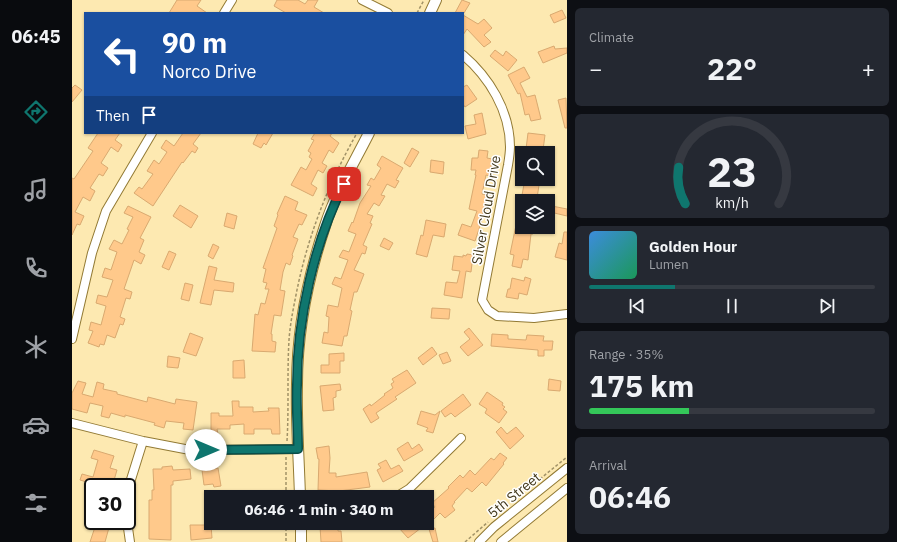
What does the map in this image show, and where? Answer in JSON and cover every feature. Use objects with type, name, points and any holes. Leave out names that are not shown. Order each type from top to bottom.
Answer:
[{"type":"main road","points":[[430,12],[436,0]]},
{"type":"main road","points":[[300,490],[297,384],[300,336],[310,280],[325,225],[369,134]]},
{"type":"main road","points":[[301,530],[301,542]]},
{"type":"street","points":[[225,12],[232,0]]},
{"type":"street","points":[[362,0],[386,12]]},
{"type":"street","name":"Silver Cloud Drive","points":[[464,56],[476,66],[490,84],[508,126],[510,147],[508,165],[482,300],[488,310],[498,316],[534,318],[567,314]]},
{"type":"street","points":[[72,339],[92,253],[106,211],[151,134]]},
{"type":"street","points":[[72,423],[143,441],[190,450],[298,449]]},
{"type":"street","points":[[407,490],[461,438]]},
{"type":"street","points":[[131,478],[143,441]]},
{"type":"street","name":"5th Street","points":[[479,542],[494,527],[567,468]]},
{"type":"street","name":"5th Street","points":[[501,542],[567,488]]},
{"type":"street","points":[[128,530],[130,542]]},
{"type":"path","points":[[418,12],[424,0]]},
{"type":"path","points":[[286,530],[286,542]]},
{"type":"building","points":[[177,0],[201,0],[197,6],[206,12],[170,12]]},
{"type":"building","points":[[277,0],[298,0],[305,4],[308,0],[318,0],[314,7],[322,12],[284,12],[274,6]]},
{"type":"building","points":[[462,0],[470,3],[464,13],[456,12]]},
{"type":"building","points":[[562,10],[566,18],[554,23],[550,15]]},
{"type":"building","points":[[464,16],[478,24],[484,19],[492,28],[484,35],[491,42],[484,47],[467,29],[464,34]]},
{"type":"building","points":[[554,46],[555,49],[567,48],[567,53],[543,63],[538,52]]},
{"type":"building","points":[[495,50],[503,56],[506,51],[517,60],[508,71],[490,56]]},
{"type":"building","points":[[524,67],[530,78],[520,83],[527,97],[535,95],[541,119],[531,121],[529,114],[525,115],[520,93],[518,94],[508,75]]},
{"type":"building","points":[[75,85],[82,90],[72,102],[72,88]]},
{"type":"building","points":[[467,85],[477,99],[465,107],[464,106],[464,86]]},
{"type":"building","points":[[566,98],[567,128],[565,128],[558,100]]},
{"type":"building","points":[[482,113],[486,134],[468,139],[465,126],[476,124],[474,115]]},
{"type":"building","points":[[528,133],[545,135],[544,146],[526,146]]},
{"type":"building","points":[[97,134],[119,134],[115,140],[122,145],[118,152],[111,147],[101,163],[108,168],[103,176],[99,174],[90,188],[95,191],[90,201],[83,197],[75,212],[84,216],[80,225],[77,224],[72,235],[72,178],[74,179],[93,151],[88,148]]},
{"type":"building","points":[[182,134],[200,134],[193,144],[198,148],[195,153],[192,151],[183,163],[182,162],[153,206],[134,193],[139,187],[142,189],[153,174],[147,171],[154,160],[159,164],[167,152],[161,148],[166,140],[174,146]]},
{"type":"building","points":[[258,134],[272,134],[266,145],[264,143],[261,148],[253,144]]},
{"type":"building","points":[[314,134],[331,134],[330,136],[339,143],[333,153],[329,150],[322,163],[327,166],[323,173],[318,170],[311,184],[317,188],[313,196],[291,185],[301,167],[306,170],[312,159],[309,157],[311,153],[308,151],[314,140],[311,139]]},
{"type":"building","points":[[412,148],[419,152],[410,167],[404,163]]},
{"type":"building","points":[[479,150],[488,151],[487,158],[492,159],[490,176],[486,175],[482,194],[487,195],[482,220],[475,241],[458,235],[462,224],[471,227],[477,211],[469,209],[476,175],[476,170],[471,170],[472,158],[478,158]]},
{"type":"building","points":[[382,156],[403,168],[396,180],[399,181],[395,188],[387,184],[381,195],[385,196],[379,206],[374,203],[367,214],[373,216],[370,223],[372,224],[363,245],[367,247],[365,254],[362,253],[354,270],[364,274],[357,292],[354,292],[347,336],[344,336],[342,346],[322,343],[324,332],[328,333],[329,317],[326,316],[328,305],[338,307],[342,288],[332,284],[335,277],[341,279],[348,260],[339,257],[343,250],[349,252],[356,234],[348,231],[352,222],[353,223],[360,203],[371,186],[367,185],[371,178],[374,180],[381,168],[377,165]]},
{"type":"building","points":[[431,160],[444,162],[443,174],[430,172]]},
{"type":"building","points":[[524,186],[539,186],[538,194],[522,194]]},
{"type":"building","points":[[285,196],[298,202],[295,210],[307,215],[302,225],[299,224],[293,237],[298,239],[290,265],[286,263],[283,272],[280,290],[285,291],[281,316],[274,315],[271,334],[272,341],[276,342],[275,352],[252,351],[255,314],[258,315],[261,303],[265,304],[269,289],[265,289],[267,283],[263,282],[266,269],[263,268],[277,228],[274,226],[278,215],[277,214]]},
{"type":"building","points":[[180,205],[198,216],[191,228],[173,216]]},
{"type":"building","points":[[128,206],[151,217],[140,238],[144,240],[139,252],[145,255],[141,264],[134,260],[124,289],[132,292],[130,299],[126,298],[120,317],[125,319],[123,325],[120,324],[115,338],[107,335],[104,345],[100,344],[99,347],[88,343],[93,331],[89,330],[91,322],[101,325],[106,306],[96,303],[98,295],[107,297],[113,280],[102,277],[105,268],[111,270],[117,252],[109,249],[114,240],[122,244],[129,230],[127,229],[133,217],[124,213]]},
{"type":"building","points":[[555,207],[567,209],[567,216],[555,213]]},
{"type":"building","points":[[227,213],[237,216],[234,229],[224,226]]},
{"type":"building","points":[[426,220],[446,224],[444,237],[433,235],[427,257],[416,254],[421,235],[423,236]]},
{"type":"building","points":[[515,230],[515,234],[531,234],[528,260],[523,259],[521,268],[512,266],[514,255],[510,254]]},
{"type":"building","points":[[564,232],[567,232],[567,260],[555,257],[559,243],[562,244]]},
{"type":"building","points":[[384,238],[393,243],[389,250],[380,246]]},
{"type":"building","points":[[213,244],[219,247],[213,259],[208,256]]},
{"type":"building","points":[[169,251],[176,254],[169,270],[162,267]]},
{"type":"building","points":[[467,254],[473,255],[471,272],[466,271],[462,298],[444,295],[446,282],[457,283],[460,271],[452,270],[454,256],[463,257],[463,255],[466,256]]},
{"type":"building","points":[[209,266],[217,268],[214,280],[234,283],[233,292],[214,290],[211,305],[200,303]]},
{"type":"building","points":[[525,277],[531,279],[527,295],[519,293],[518,299],[506,297],[508,289],[510,289],[512,278],[524,281]]},
{"type":"building","points":[[185,283],[193,285],[189,301],[181,299]]},
{"type":"building","points":[[432,308],[450,309],[449,319],[431,318]]},
{"type":"building","points":[[469,328],[483,345],[468,356],[460,347],[470,339],[464,332]]},
{"type":"building","points":[[190,333],[203,338],[196,356],[183,352]]},
{"type":"building","points":[[492,334],[508,335],[508,339],[526,340],[527,335],[544,336],[543,341],[553,341],[552,350],[544,350],[544,356],[538,356],[538,350],[491,346]]},
{"type":"building","points":[[432,347],[437,354],[423,365],[418,358]]},
{"type":"building","points":[[447,352],[451,361],[443,364],[439,355]]},
{"type":"building","points":[[344,353],[344,361],[340,361],[340,373],[321,373],[321,365],[329,365],[329,354]]},
{"type":"building","points":[[168,356],[180,358],[178,368],[167,367]]},
{"type":"building","points":[[244,360],[245,378],[233,378],[233,361]]},
{"type":"building","points":[[407,370],[416,383],[395,397],[397,399],[376,413],[379,418],[371,423],[363,409],[370,404],[371,406],[393,388],[391,384],[394,382],[392,379]]},
{"type":"building","points":[[549,379],[561,381],[560,391],[548,390]]},
{"type":"building","points":[[78,381],[86,383],[82,394],[93,397],[97,382],[104,384],[103,389],[147,402],[148,397],[175,404],[176,399],[197,402],[193,430],[183,429],[184,423],[166,421],[164,428],[154,425],[155,423],[125,415],[125,417],[111,413],[109,418],[101,416],[103,406],[90,403],[87,413],[72,409],[72,393]]},
{"type":"building","points":[[340,384],[341,390],[336,391],[336,397],[333,398],[334,410],[323,411],[320,386]]},
{"type":"building","points":[[487,392],[503,403],[502,405],[505,407],[503,409],[507,412],[499,423],[485,413],[487,409],[479,404]]},
{"type":"building","points":[[463,394],[471,405],[455,417],[451,413],[445,417],[441,411]]},
{"type":"building","points":[[232,401],[239,401],[239,407],[253,407],[253,412],[269,411],[268,408],[279,408],[280,434],[272,434],[271,429],[254,429],[254,434],[244,434],[244,424],[230,425],[230,429],[217,429],[218,434],[211,434],[211,413],[219,413],[219,416],[233,416]]},
{"type":"building","points":[[421,411],[435,415],[440,411],[433,433],[426,431],[428,428],[417,424]]},
{"type":"building","points":[[501,427],[507,434],[516,427],[524,436],[510,449],[496,432]]},
{"type":"building","points":[[408,442],[412,449],[419,444],[423,450],[404,461],[397,449]]},
{"type":"building","points":[[329,446],[329,473],[336,473],[336,477],[367,472],[370,487],[347,490],[318,490],[319,459],[316,448]]},
{"type":"building","points":[[94,450],[114,456],[110,468],[117,470],[115,478],[84,478],[84,481],[80,480],[82,474],[93,477],[98,460],[91,458]]},
{"type":"building","points":[[500,453],[507,458],[486,486],[482,482],[472,492],[467,488],[454,502],[452,506],[455,510],[445,518],[440,513],[434,519],[434,501],[449,488],[448,487],[460,475],[463,478],[470,470],[475,475],[491,458],[494,460]]},
{"type":"building","points":[[386,460],[391,469],[399,465],[403,471],[383,482],[377,470],[381,468],[378,464]]},
{"type":"building","points":[[172,466],[173,470],[190,469],[191,479],[173,481],[173,485],[171,485],[171,540],[149,539],[149,500],[152,500],[152,490],[154,490],[153,469],[162,469],[162,467]]},
{"type":"building","points":[[218,468],[221,486],[214,487],[213,484],[204,485],[202,470]]},
{"type":"building","points":[[190,525],[204,525],[204,530],[211,530],[212,538],[191,540]]},
{"type":"building","points":[[434,528],[438,542],[433,542],[429,530],[434,530]]},
{"type":"building","points":[[94,530],[108,530],[105,542],[90,542]]},
{"type":"building","points":[[320,530],[341,531],[342,542],[321,542]]},
{"type":"building","points":[[401,530],[418,530],[408,538]]},
{"type":"route","points":[[206,450],[298,449],[297,384],[300,336],[310,280],[325,225],[344,184]]}]
